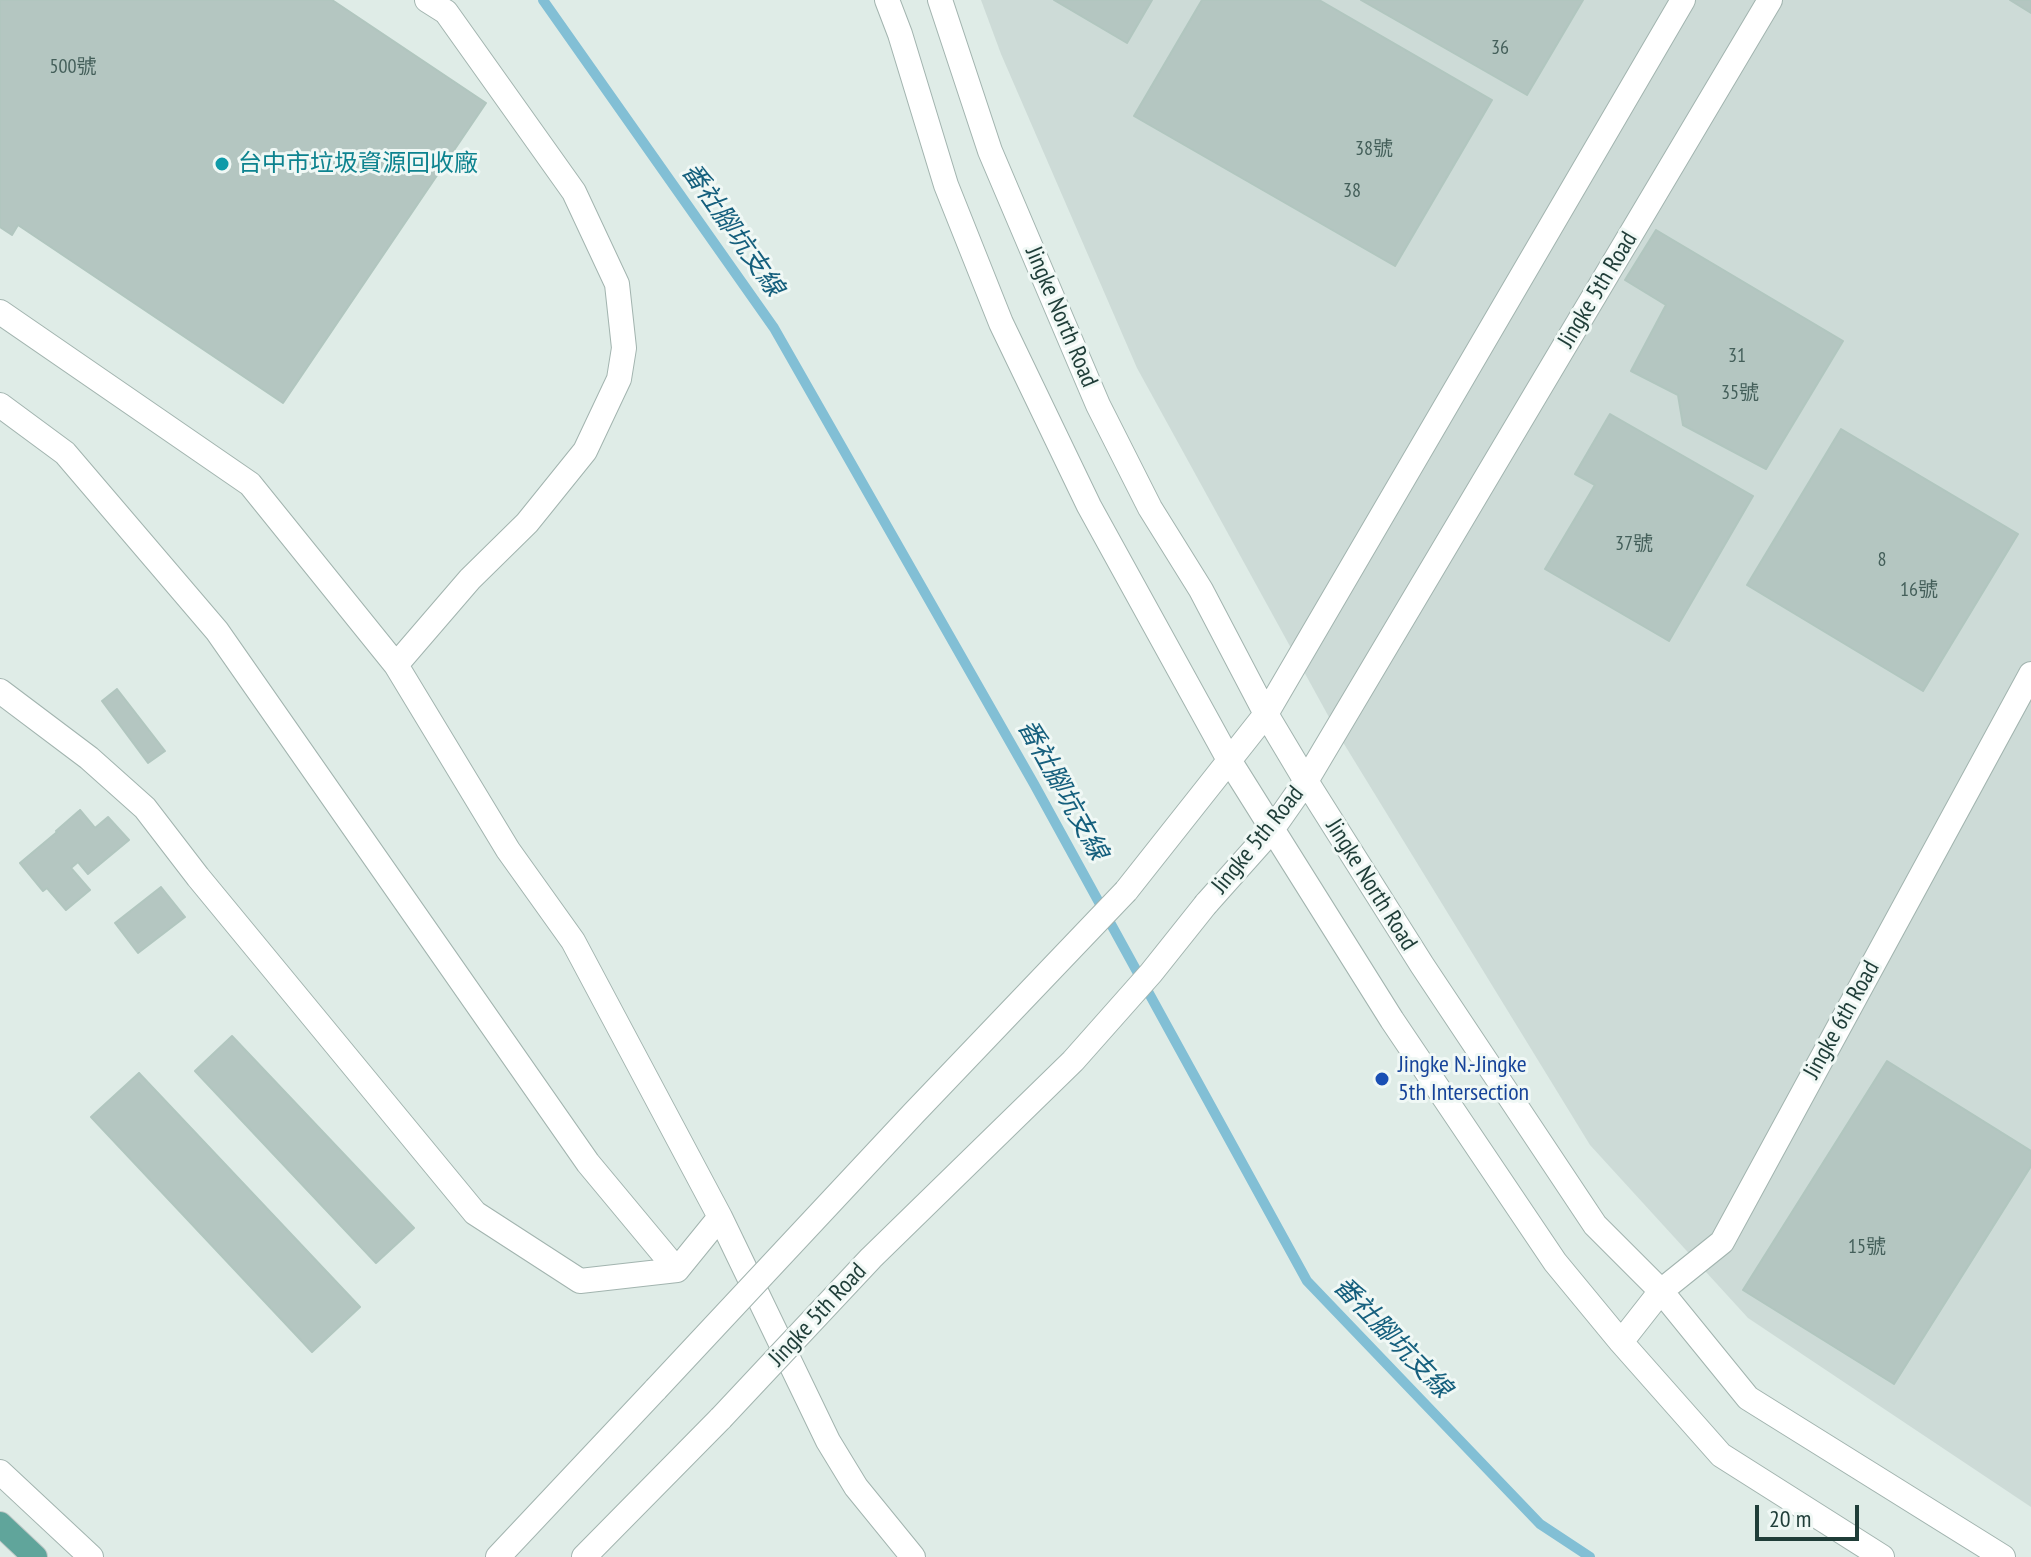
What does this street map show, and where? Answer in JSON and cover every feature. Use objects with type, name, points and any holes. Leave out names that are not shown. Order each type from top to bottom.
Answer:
[{"type":"main road","points":[[0,1524],[35,1557]]},
{"type":"street","points":[[396,665],[470,579],[527,523],[585,451],[619,379],[624,348],[617,284],[574,192],[446,12],[427,0]]},
{"type":"street","points":[[887,0],[946,185],[1001,323],[1089,506],[1271,831],[1392,1020],[1555,1262],[1621,1342],[1721,1455],[1882,1557]]},
{"type":"street","name":"Jingke North Road","points":[[940,0],[990,151],[1098,405],[1150,508],[1201,590],[1266,714],[1306,781],[1422,965],[1595,1225],[1661,1291],[1748,1398],[2003,1557]]},
{"type":"street","points":[[498,1557],[1126,891],[1266,714],[1683,0]]},
{"type":"street","name":"Jingke 5th Road","points":[[584,1557],[721,1418],[871,1258],[1073,1061],[1271,831],[1306,781],[1770,0]]},
{"type":"street","points":[[0,312],[250,484],[396,665],[508,850],[573,941],[720,1217],[828,1441],[856,1487],[913,1557]]},
{"type":"street","points":[[0,405],[65,453],[217,631],[588,1163],[677,1270]]},
{"type":"street","name":"Jingke 6th Road","points":[[1621,1342],[1661,1291],[1722,1242],[2031,674]]},
{"type":"street","points":[[0,691],[89,758],[145,808],[198,877],[475,1213],[580,1281],[677,1270],[720,1217]]},
{"type":"street","points":[[0,1472],[91,1557]]},
{"type":"shaded area","points":[[981,0],[2031,0],[2031,1507],[1748,1318],[1590,1145],[1341,739],[1137,368],[1001,54]]},
{"type":"building","name":"台中市垃圾資源回收廠","points":[[0,0],[332,0],[486,103],[283,403],[18,225],[12,235],[0,227]]},
{"type":"building","points":[[1054,0],[1152,0],[1127,43]]},
{"type":"building","points":[[1202,0],[1319,0],[1492,100],[1395,266],[1134,116]]},
{"type":"building","points":[[1361,0],[1583,0],[1527,95]]},
{"type":"building","points":[[2010,0],[2031,0],[2031,13]]},
{"type":"building","points":[[1656,230],[1843,341],[1766,469],[1683,425],[1678,395],[1631,371],[1666,305],[1625,280]]},
{"type":"building","points":[[1610,414],[1753,496],[1669,641],[1545,569],[1595,485],[1575,474]]},
{"type":"building","points":[[1841,429],[2018,534],[1923,691],[1747,585]]},
{"type":"building","points":[[117,689],[165,751],[148,763],[102,701]]},
{"type":"building","points":[[80,810],[95,828],[108,817],[129,840],[88,874],[78,862],[71,868],[90,890],[66,910],[47,888],[43,891],[20,863]]},
{"type":"building","points":[[161,887],[185,917],[138,953],[115,923]]},
{"type":"building","points":[[232,1036],[414,1228],[376,1263],[195,1071]]},
{"type":"building","points":[[1887,1061],[2031,1151],[2031,1166],[1894,1384],[1743,1290]]},
{"type":"building","points":[[139,1073],[360,1307],[312,1352],[91,1117]]},
{"type":"waterway","name":"番社腳坑支線","points":[[543,0],[774,328],[1034,784],[1307,1281],[1540,1524],[1590,1557]]},
{"type":"place","name":"台中市垃圾資源回收廠","points":[[222,164]]},
{"type":"place","name":"Jingke N.-Jingke 5th Intersection","points":[[1382,1079]]}]
